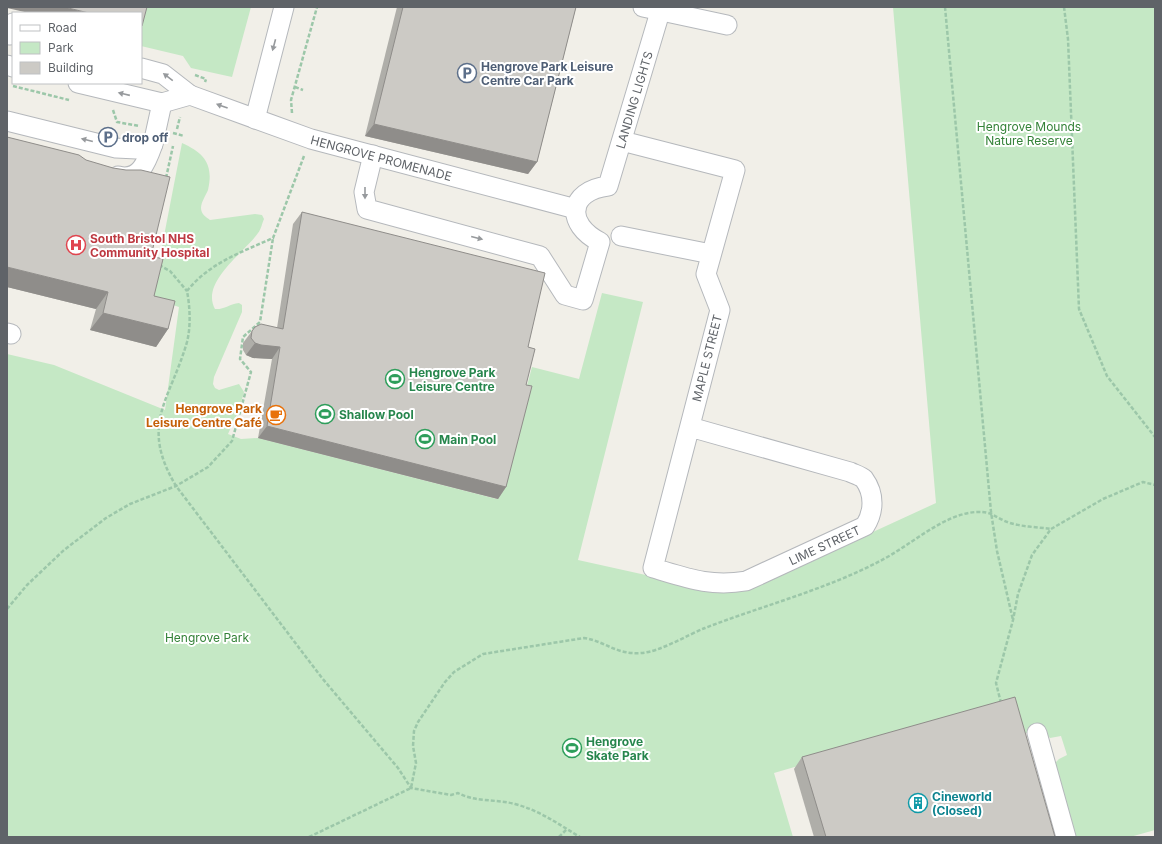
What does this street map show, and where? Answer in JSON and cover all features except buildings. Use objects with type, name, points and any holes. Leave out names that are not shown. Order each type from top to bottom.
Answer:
[{"type":"street","points":[[255,118],[284,7]]},
{"type":"street","points":[[651,9],[727,25]]},
{"type":"street","name":"LANDING LIGHTS","points":[[576,210],[582,197],[594,188],[608,186],[622,141],[651,9]]},
{"type":"street","name":"HENGROVE PROMENADE","points":[[142,68],[164,74],[190,95],[311,139],[576,210]]},
{"type":"street","points":[[82,84],[162,103],[190,95]]},
{"type":"street","points":[[98,172],[127,178],[137,173],[147,161],[155,137],[162,103]]},
{"type":"street","points":[[7,121],[116,148],[137,149],[155,137]]},
{"type":"street","points":[[54,132],[70,155]]},
{"type":"street","name":"MAPLE STREET","points":[[622,141],[735,170],[706,274],[720,310],[653,568]]},
{"type":"street","points":[[373,155],[364,192],[367,209],[540,256],[565,295],[583,300],[600,242],[587,236],[576,218],[576,210]]},
{"type":"street","points":[[621,236],[711,254]]},
{"type":"street","name":"LIME STREET","points":[[653,568],[707,583],[729,584],[746,581],[866,526],[873,507],[864,479],[850,472],[690,427]]},
{"type":"street","points":[[1037,733],[1066,837]]},
{"type":"path","points":[[294,118],[291,100],[317,7]]},
{"type":"path","points":[[945,7],[991,512],[997,551],[1013,620]]},
{"type":"path","points":[[1064,7],[1068,39],[1079,309],[1107,376],[1155,437]]},
{"type":"path","points":[[7,84],[76,102]]},
{"type":"path","points":[[295,87],[303,90]]},
{"type":"path","points":[[112,107],[117,122],[155,137],[176,134],[184,136]]},
{"type":"path","points":[[166,179],[176,134]]},
{"type":"path","points":[[7,609],[27,585],[64,550],[100,522],[130,504],[176,486],[208,467],[232,440],[251,372],[240,359],[243,337],[260,322],[273,238],[311,139]]},
{"type":"path","points":[[187,291],[196,280],[211,268],[273,238]]},
{"type":"path","points":[[153,262],[170,271],[187,291],[190,309],[187,341],[160,411],[160,451],[164,462],[176,486],[322,678],[398,768],[411,788]]},
{"type":"path","points":[[1001,707],[996,683],[1013,620],[1018,594],[1032,555],[1051,529],[1103,499],[1143,482],[1155,485]]},
{"type":"path","points":[[411,788],[416,762],[413,738],[418,722],[445,682],[462,665],[474,658],[494,651],[584,638],[595,640],[619,652],[630,654],[651,652],[706,627],[869,567],[909,545],[941,523],[969,513],[991,512],[1009,522],[1051,529]]},
{"type":"path","points":[[309,837],[411,788],[451,795],[458,792],[468,798],[513,803],[547,815],[580,837]]},
{"type":"path","points":[[559,837],[567,829]]},
{"type":"green space","points":[[141,7],[251,7],[232,77],[191,68],[183,56],[142,46],[142,12],[140,12]]},
{"type":"green space","name":"Hengrove Park","points":[[893,7],[1155,7],[1155,830],[1130,837],[1073,837],[1053,765],[1059,759],[1067,755],[1061,736],[1050,738],[1041,729],[1019,735],[1010,704],[774,773],[793,837],[7,837],[7,354],[54,365],[165,410],[179,307],[152,298],[182,143],[201,155],[206,160],[208,166],[210,181],[201,206],[202,212],[205,216],[210,220],[255,214],[262,215],[264,219],[259,232],[226,268],[219,278],[214,288],[212,299],[215,309],[221,309],[239,303],[242,305],[242,312],[214,377],[213,384],[215,388],[219,390],[239,384],[244,392],[239,410],[228,434],[241,439],[258,438],[497,499],[532,367],[579,379],[602,293],[643,302],[578,560],[718,591],[734,592],[749,589],[936,503]]},
{"type":"place","name":"Hengrove Park Leisure Centre Car Park","points":[[467,73]]},
{"type":"place","name":"drop off","points":[[108,137]]},
{"type":"place","name":"South Bristol NHS Community Hospital","points":[[76,245]]},
{"type":"place","name":"Hengrove Park Leisure Centre","points":[[395,379]]},
{"type":"place","name":"Shallow Pool","points":[[325,414]]},
{"type":"place","name":"Hengrove Park Leisure Centre Café","points":[[276,415]]},
{"type":"place","name":"Main Pool","points":[[425,439]]},
{"type":"place","name":"Hengrove Skate Park","points":[[572,748]]},
{"type":"place","name":"Cineworld (Closed)","points":[[918,803]]},
{"type":"park label","name":"Hengrove Mounds Nature Reserve","points":[[1029,133]]}]
